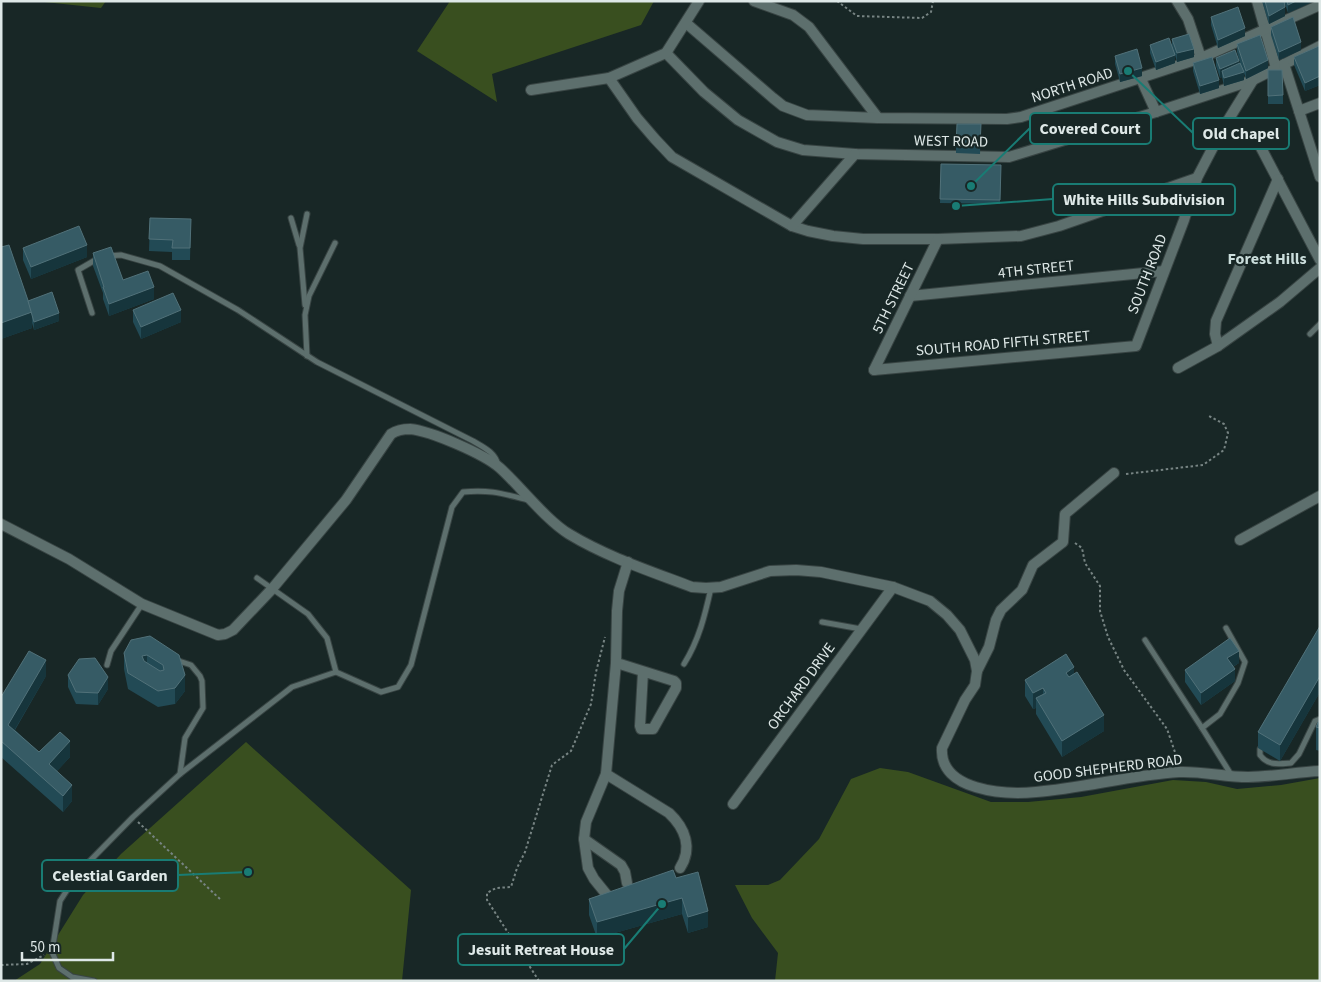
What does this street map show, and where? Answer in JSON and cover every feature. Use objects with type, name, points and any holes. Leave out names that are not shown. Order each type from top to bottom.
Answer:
[{"type":"street","points":[[532,90],[609,78],[666,54],[698,1]]},
{"type":"street","points":[[754,1],[793,15],[809,27],[878,118]]},
{"type":"street","points":[[1177,1],[1188,19],[1201,58]]},
{"type":"street","points":[[1257,1],[1265,30],[1299,111],[1320,177]]},
{"type":"street","name":"NORTH ROAD","points":[[686,23],[783,106],[807,115],[878,118],[1007,119],[1021,117],[1201,58],[1320,5]]},
{"type":"street","name":"WEST ROAD","points":[[666,54],[704,92],[738,120],[777,142],[803,150],[855,154],[1009,157],[1253,80],[1320,46]]},
{"type":"street","points":[[609,78],[637,118],[672,156],[792,226],[834,236],[863,239],[1021,236],[1059,226],[1197,178]]},
{"type":"street","points":[[1141,79],[1156,112]]},
{"type":"street","name":"SOUTH ROAD","points":[[1136,346],[1184,220],[1197,178],[1222,130],[1253,80]]},
{"type":"street","points":[[1299,111],[1320,103]]},
{"type":"street","points":[[1259,144],[1320,260]]},
{"type":"street","points":[[792,226],[855,154]]},
{"type":"street","points":[[1218,346],[1215,334],[1216,321],[1278,179]]},
{"type":"street","name":"5TH STREET","points":[[874,370],[938,239]]},
{"type":"street","points":[[1178,368],[1218,346],[1280,302],[1320,268]]},
{"type":"street","name":"4TH STREET","points":[[910,296],[1164,271]]},
{"type":"street","name":"SOUTH ROAD FIFTH STREET","points":[[874,370],[1136,346]]},
{"type":"street","points":[[1,524],[68,559],[142,604],[218,635],[225,634],[233,630],[272,589],[346,500],[391,434],[407,429],[428,433],[466,448],[498,466],[566,533],[598,550],[692,587],[721,587],[770,571],[796,570],[821,572],[893,586],[930,601],[947,615],[960,630],[975,660],[977,671]]},
{"type":"street","points":[[1064,533],[1065,514],[1114,473]]},
{"type":"street","points":[[1240,540],[1320,496]]},
{"type":"street","name":"GOOD SHEPHERD ROAD","points":[[1064,533],[1063,542],[1033,565],[1022,590],[1001,610],[996,620],[988,647],[977,671],[975,685],[961,708],[942,748],[941,756],[944,764],[954,778],[963,783],[992,790],[1034,792],[1182,772],[1232,777],[1320,771]]},
{"type":"street","points":[[611,900],[594,880],[588,868],[584,839],[586,822],[606,774],[616,663],[619,591],[628,562]]},
{"type":"street","name":"ORCHARD DRIVE","points":[[733,804],[893,586]]},
{"type":"street","points":[[616,663],[674,682],[676,685],[650,730],[641,729],[640,726],[643,672]]},
{"type":"street","points":[[606,774],[678,820],[687,845],[685,860],[680,868]]},
{"type":"street","points":[[584,839],[621,865],[626,872],[627,883]]},
{"type":"lane","points":[[300,248],[307,214]]},
{"type":"lane","points":[[291,218],[300,248],[307,356]]},
{"type":"lane","points":[[305,316],[309,296],[335,243]]},
{"type":"lane","points":[[92,313],[78,270],[97,259],[121,255],[160,266],[238,310],[307,356],[473,441],[490,452],[497,460],[498,466]]},
{"type":"lane","points":[[1310,334],[1320,324]]},
{"type":"lane","points":[[94,981],[72,978],[59,968],[52,952],[60,901],[78,873],[133,817],[180,774],[292,686],[336,672],[381,692],[398,687],[410,665],[452,507],[463,492],[481,490],[534,501]]},
{"type":"lane","points":[[257,578],[308,614],[327,638],[336,672]]},
{"type":"lane","points":[[684,664],[694,647],[706,612],[711,588]]},
{"type":"lane","points":[[107,665],[111,650],[142,604]]},
{"type":"lane","points":[[822,622],[861,630]]},
{"type":"lane","points":[[1202,728],[1220,714],[1238,683],[1245,662],[1226,628]]},
{"type":"lane","points":[[1145,640],[1232,777]]},
{"type":"lane","points":[[167,658],[187,662],[195,668],[202,681],[203,708],[185,738],[180,774]]},
{"type":"lane","points":[[1260,750],[1260,755],[1264,761],[1276,764],[1291,763],[1300,754],[1315,721],[1320,719]]},
{"type":"path","points":[[837,1],[857,16],[922,18],[931,12],[933,1]]},
{"type":"path","points":[[1114,473],[1127,474],[1204,465],[1224,450],[1228,433],[1224,424],[1209,416]]},
{"type":"path","points":[[1064,533],[1082,548],[1085,563],[1100,586],[1100,611],[1108,636],[1124,670],[1167,729],[1182,772]]},
{"type":"path","points":[[539,981],[487,900],[487,893],[496,888],[512,886],[517,868],[525,852],[552,765],[570,751],[591,704],[605,635]]},
{"type":"path","points":[[133,817],[221,900]]},
{"type":"path","points":[[1,965],[27,964],[52,952]]},
{"type":"green space","points":[[35,1],[106,1],[101,8]]},
{"type":"green space","points":[[450,1],[654,1],[641,25],[492,74],[497,102],[417,51]]},
{"type":"green space","points":[[246,742],[411,890],[402,981],[14,981],[40,964],[83,895],[121,854]]},
{"type":"green space","points":[[880,768],[908,772],[991,802],[1028,802],[1081,797],[1173,780],[1206,782],[1237,789],[1281,785],[1320,778],[1320,981],[775,981],[778,953],[752,918],[735,885],[768,885],[780,880],[819,839],[851,779]]},
{"type":"building","points":[[1265,1],[1284,1],[1285,7],[1269,16]]},
{"type":"building","points":[[1287,1],[1296,1],[1288,5]]},
{"type":"building","points":[[1238,7],[1245,28],[1218,40],[1211,17]]},
{"type":"building","points":[[1293,17],[1301,42],[1279,52],[1271,27]]},
{"type":"building","points":[[1189,34],[1194,49],[1177,53],[1172,39]]},
{"type":"building","points":[[1260,35],[1268,60],[1246,71],[1237,44]]},
{"type":"building","points":[[1169,38],[1175,55],[1156,62],[1150,45]]},
{"type":"building","points":[[1319,46],[1320,76],[1305,83],[1294,57]]},
{"type":"building","points":[[1137,49],[1142,68],[1120,74],[1115,56]]},
{"type":"building","points":[[1235,50],[1239,61],[1220,69],[1216,58]]},
{"type":"building","points":[[1212,57],[1219,80],[1200,86],[1193,63]]},
{"type":"building","points":[[1240,63],[1244,72],[1224,78],[1222,71]]},
{"type":"building","points":[[1268,70],[1282,70],[1283,95],[1268,96]]},
{"type":"building","points":[[957,124],[981,124],[980,146],[956,145]]},
{"type":"building","points":[[941,164],[1001,165],[1000,200],[940,199]]},
{"type":"building","points":[[150,218],[191,219],[190,248],[172,248],[173,240],[149,239]]},
{"type":"building","points":[[79,226],[87,245],[31,267],[23,248]]},
{"type":"building","points":[[9,245],[32,312],[1,323],[1,247]]},
{"type":"building","points":[[111,247],[123,280],[148,271],[154,287],[109,304],[93,253]]},
{"type":"building","points":[[52,292],[59,313],[34,322],[28,301]]},
{"type":"building","points":[[173,293],[181,310],[141,327],[133,310]]},
{"type":"building","points":[[1320,626],[1320,676],[1280,745],[1258,732]]},
{"type":"building","points":[[150,636],[179,655],[185,675],[175,688],[158,691],[128,673],[124,653],[131,640]],"holes":[[[147,655],[163,665],[164,670],[160,671],[144,661],[142,656]]]},
{"type":"building","points":[[1230,638],[1239,651],[1227,658],[1235,669],[1201,693],[1185,670]]},
{"type":"building","points":[[29,651],[46,660],[8,725],[39,752],[60,732],[70,741],[49,764],[72,785],[63,796],[1,741],[1,697]]},
{"type":"building","points":[[1066,654],[1074,667],[1066,673],[1069,677],[1077,672],[1104,715],[1062,741],[1036,698],[1046,693],[1043,688],[1033,693],[1025,680]]},
{"type":"building","points":[[95,658],[108,677],[98,693],[76,692],[68,675],[79,659]]},
{"type":"building","points":[[1320,718],[1320,728],[1316,727]]},
{"type":"building","points":[[673,870],[676,878],[698,872],[708,911],[688,917],[682,898],[597,922],[589,899]]},
{"type":"place","name":"Old Chapel","points":[[1128,71]]},
{"type":"place","name":"Covered Court","points":[[971,186]]},
{"type":"place","name":"White Hills Subdivision","points":[[956,206]]},
{"type":"place","name":"Celestial Garden","points":[[248,872]]},
{"type":"place","name":"Jesuit Retreat House","points":[[662,904]]},
{"type":"district","name":"Forest Hills","points":[[1267,258]]}]
